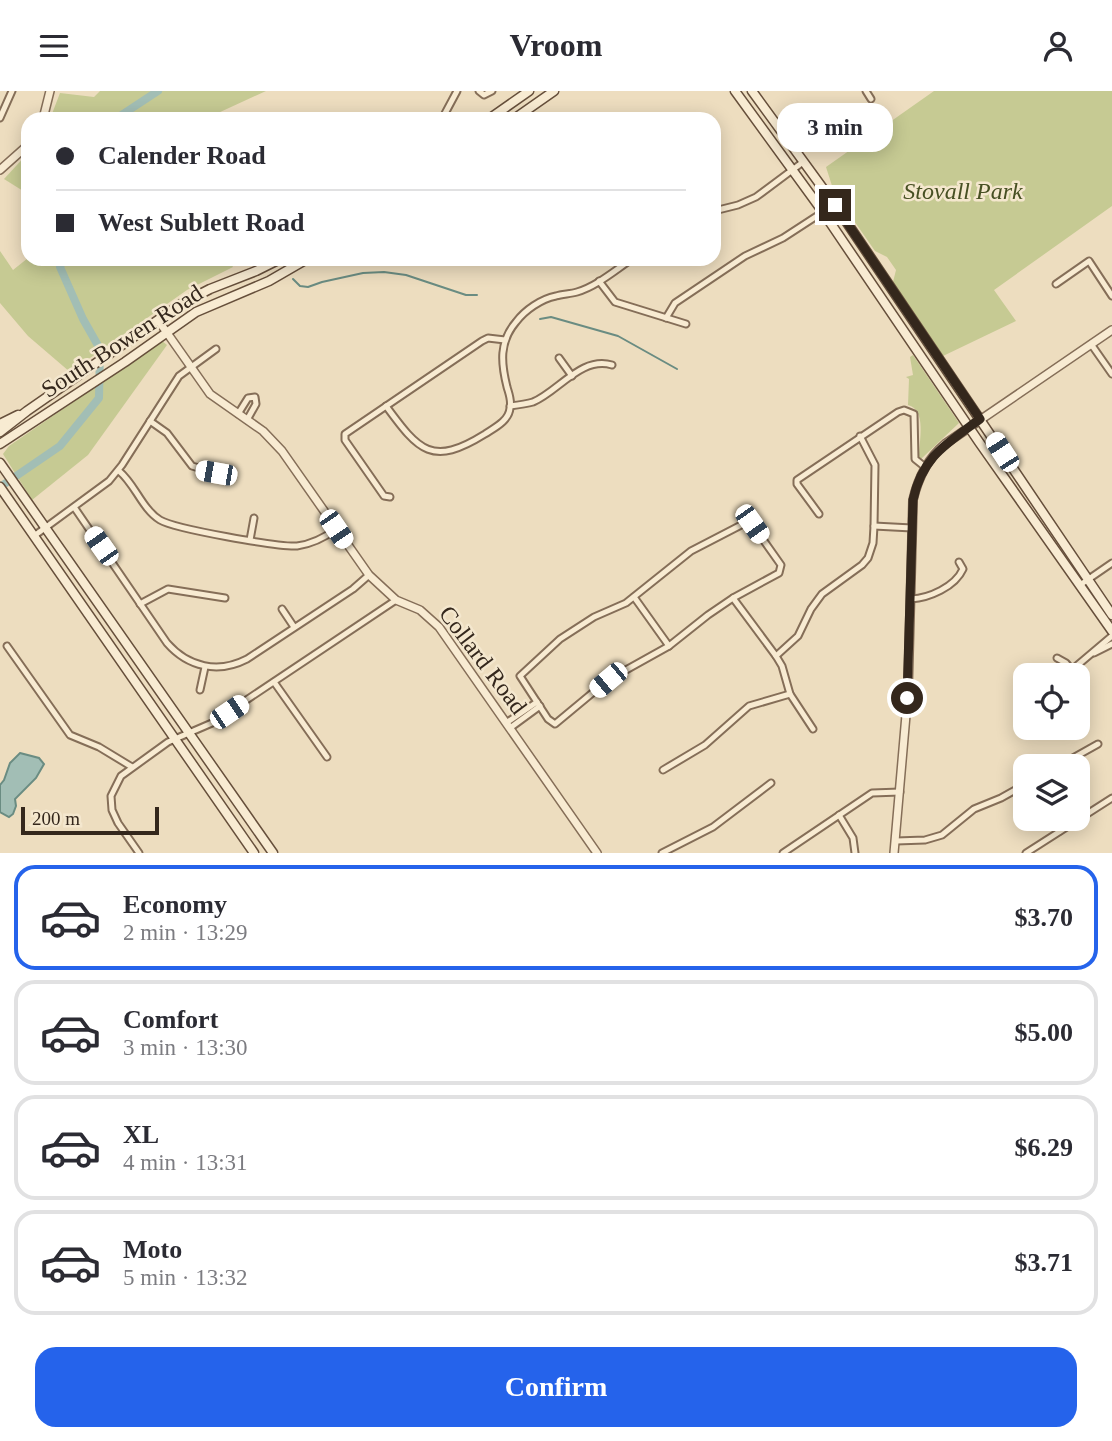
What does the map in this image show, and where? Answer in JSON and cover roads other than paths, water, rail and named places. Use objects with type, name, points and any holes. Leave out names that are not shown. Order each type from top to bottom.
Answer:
[{"type":"main road","points":[[499,112],[529,91]]},
{"type":"main road","points":[[524,112],[554,91]]},
{"type":"main road","points":[[735,91],[823,212],[969,427],[1084,582],[1112,615]]},
{"type":"main road","points":[[752,91],[835,205],[980,419],[1084,582],[1112,634]]},
{"type":"main road","name":"South Bowen Road","points":[[0,432],[50,394],[181,304],[264,266]]},
{"type":"main road","name":"South Bowen Road","points":[[0,444],[204,307],[269,281],[295,266]]},
{"type":"main road","points":[[50,394],[58,406]]},
{"type":"main road","points":[[0,425],[27,411]]},
{"type":"main road","points":[[0,463],[273,853]]},
{"type":"main road","points":[[0,487],[254,853]]},
{"type":"street","points":[[0,118],[12,91]]},
{"type":"street","points":[[45,112],[50,91]]},
{"type":"street","points":[[446,112],[457,91]]},
{"type":"street","points":[[479,91],[484,95],[492,91]]},
{"type":"street","points":[[866,91],[872,99]]},
{"type":"street","points":[[0,170],[21,151]]},
{"type":"street","points":[[721,209],[748,201],[803,162]]},
{"type":"street","points":[[666,318],[675,303],[745,256],[783,238],[823,212]]},
{"type":"street","points":[[1056,284],[1089,261],[1112,296]]},
{"type":"street","points":[[386,406],[415,442],[430,450],[447,452],[465,447],[496,427],[508,415],[510,406],[502,363],[505,339],[521,316],[541,301],[576,292],[600,281],[622,266]]},
{"type":"street","points":[[600,281],[615,302],[686,324]]},
{"type":"street","name":"Collard Road","points":[[158,320],[210,394],[263,431],[282,451],[369,575],[396,600],[417,608],[432,618],[597,853]]},
{"type":"street","points":[[894,853],[907,698],[913,500],[925,467],[936,451],[1112,330]]},
{"type":"street","points":[[390,497],[384,496],[345,440],[348,432],[482,341],[488,338],[505,339]]},
{"type":"street","points":[[1091,344],[1112,374]]},
{"type":"street","points":[[34,536],[101,488],[118,471],[176,379],[216,349]]},
{"type":"street","points":[[559,358],[572,376]]},
{"type":"street","points":[[510,406],[531,403],[585,367],[595,363],[612,365]]},
{"type":"street","points":[[237,414],[248,398],[255,397],[256,404],[247,420]]},
{"type":"street","points":[[819,515],[797,484],[797,480],[898,412],[911,411],[915,421],[915,459],[925,467]]},
{"type":"street","points":[[150,421],[167,433],[192,466],[216,473]]},
{"type":"street","points":[[776,656],[798,636],[811,609],[822,594],[868,558],[873,543],[874,465],[860,436]]},
{"type":"street","points":[[118,471],[129,480],[151,512],[162,521],[173,525],[281,545],[299,545],[319,540],[336,529]]},
{"type":"street","points":[[74,507],[176,653],[205,667],[221,667],[242,662],[353,589],[369,575]]},
{"type":"street","points":[[250,540],[254,518]]},
{"type":"street","points":[[747,522],[752,524],[780,565],[779,573],[708,614],[669,646],[608,680],[555,724],[548,719],[520,676],[560,639],[594,617],[634,597],[691,551],[747,522]]},
{"type":"street","points":[[874,526],[912,528]]},
{"type":"street","points":[[911,599],[930,596],[959,575],[963,569],[959,562]]},
{"type":"street","points":[[1084,582],[1112,562]]},
{"type":"street","points":[[140,604],[168,589],[225,598]]},
{"type":"street","points":[[634,597],[669,646]]},
{"type":"street","points":[[733,598],[776,656],[782,666],[790,694],[814,729]]},
{"type":"street","points":[[138,853],[118,823],[111,796],[117,782],[132,767],[175,739],[212,723],[396,600]]},
{"type":"street","points":[[282,609],[294,627]]},
{"type":"street","points":[[1094,653],[1112,634]]},
{"type":"street","points":[[1081,663],[1112,644]]},
{"type":"street","points":[[7,646],[70,736],[99,747],[132,767]]},
{"type":"street","points":[[1057,658],[1064,663]]},
{"type":"street","points":[[200,690],[205,667]]},
{"type":"street","points":[[274,682],[327,757]]},
{"type":"street","points":[[663,770],[705,745],[750,706],[790,694]]},
{"type":"street","points":[[508,726],[538,704]]},
{"type":"street","points":[[1080,754],[1098,744]]},
{"type":"street","points":[[662,853],[713,827],[771,783]]},
{"type":"street","points":[[783,853],[872,793],[900,792]]},
{"type":"street","points":[[895,841],[925,840],[942,835],[974,809],[1013,792]]},
{"type":"street","points":[[1090,811],[1112,797]]},
{"type":"street","points":[[839,815],[853,838],[855,853]]},
{"type":"street","points":[[1026,853],[1060,831]]},
{"type":"water","points":[[20,753],[39,758],[44,764],[36,778],[15,799],[16,806],[9,817],[0,812],[0,785],[10,763]]},
{"type":"waterway","points":[[126,112],[158,91]]},
{"type":"waterway","points":[[0,487],[60,446],[99,398],[100,349],[83,319],[60,266]]},
{"type":"waterway","points":[[293,279],[300,286],[308,287],[363,273],[384,272],[406,275],[466,295],[477,295]]},
{"type":"waterway","points":[[540,319],[551,317],[618,336],[677,369]]},
{"type":"park label","name":"Stovall Park","points":[[963,191]]}]
